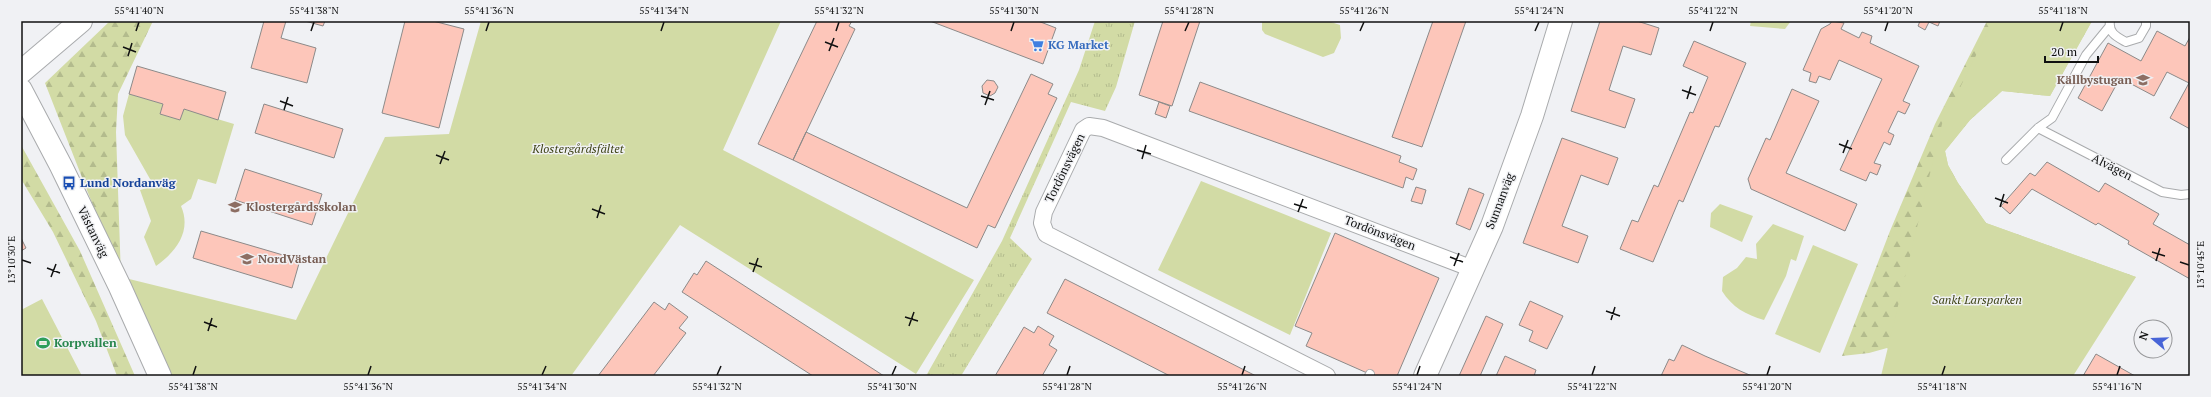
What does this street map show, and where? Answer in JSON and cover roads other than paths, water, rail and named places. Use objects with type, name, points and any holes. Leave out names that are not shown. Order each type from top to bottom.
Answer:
[{"type":"street","points":[[21,72],[81,21]]},
{"type":"street","name":"Sunnanväg","points":[[1425,376],[1492,226],[1532,116],[1561,21]]},
{"type":"street","name":"Västanväg","points":[[21,90],[61,166],[120,287],[160,376]]},
{"type":"street","name":"Tordönsvägen","points":[[1327,376],[1046,234],[1042,223],[1044,212],[1083,130],[1089,126],[1104,128],[1473,269]]},
{"type":"lane","points":[[2110,24],[2114,36],[2126,42],[2139,38],[2146,26],[2146,21]]},
{"type":"lane","points":[[2006,160],[2038,128],[2052,118],[2086,55],[2110,24]]},
{"type":"lane","name":"Alvägen","points":[[2038,128],[2162,192],[2182,196],[2190,194]]},
{"type":"place","name":"KG Market","points":[[1037,45]]},
{"type":"place","name":"Källbystugan","points":[[2143,80]]},
{"type":"place","name":"Lund Nordanväg","points":[[69,183]]},
{"type":"place","name":"Klostergårdsskolan","points":[[235,207]]},
{"type":"place","name":"NordVästan","points":[[247,259]]},
{"type":"place","name":"Korpvallen","points":[[43,343]]},
{"type":"park label","name":"Klostergårdsfältet","points":[[578,149]]},
{"type":"park label","name":"Sankt Larsparken","points":[[1977,300]]}]
